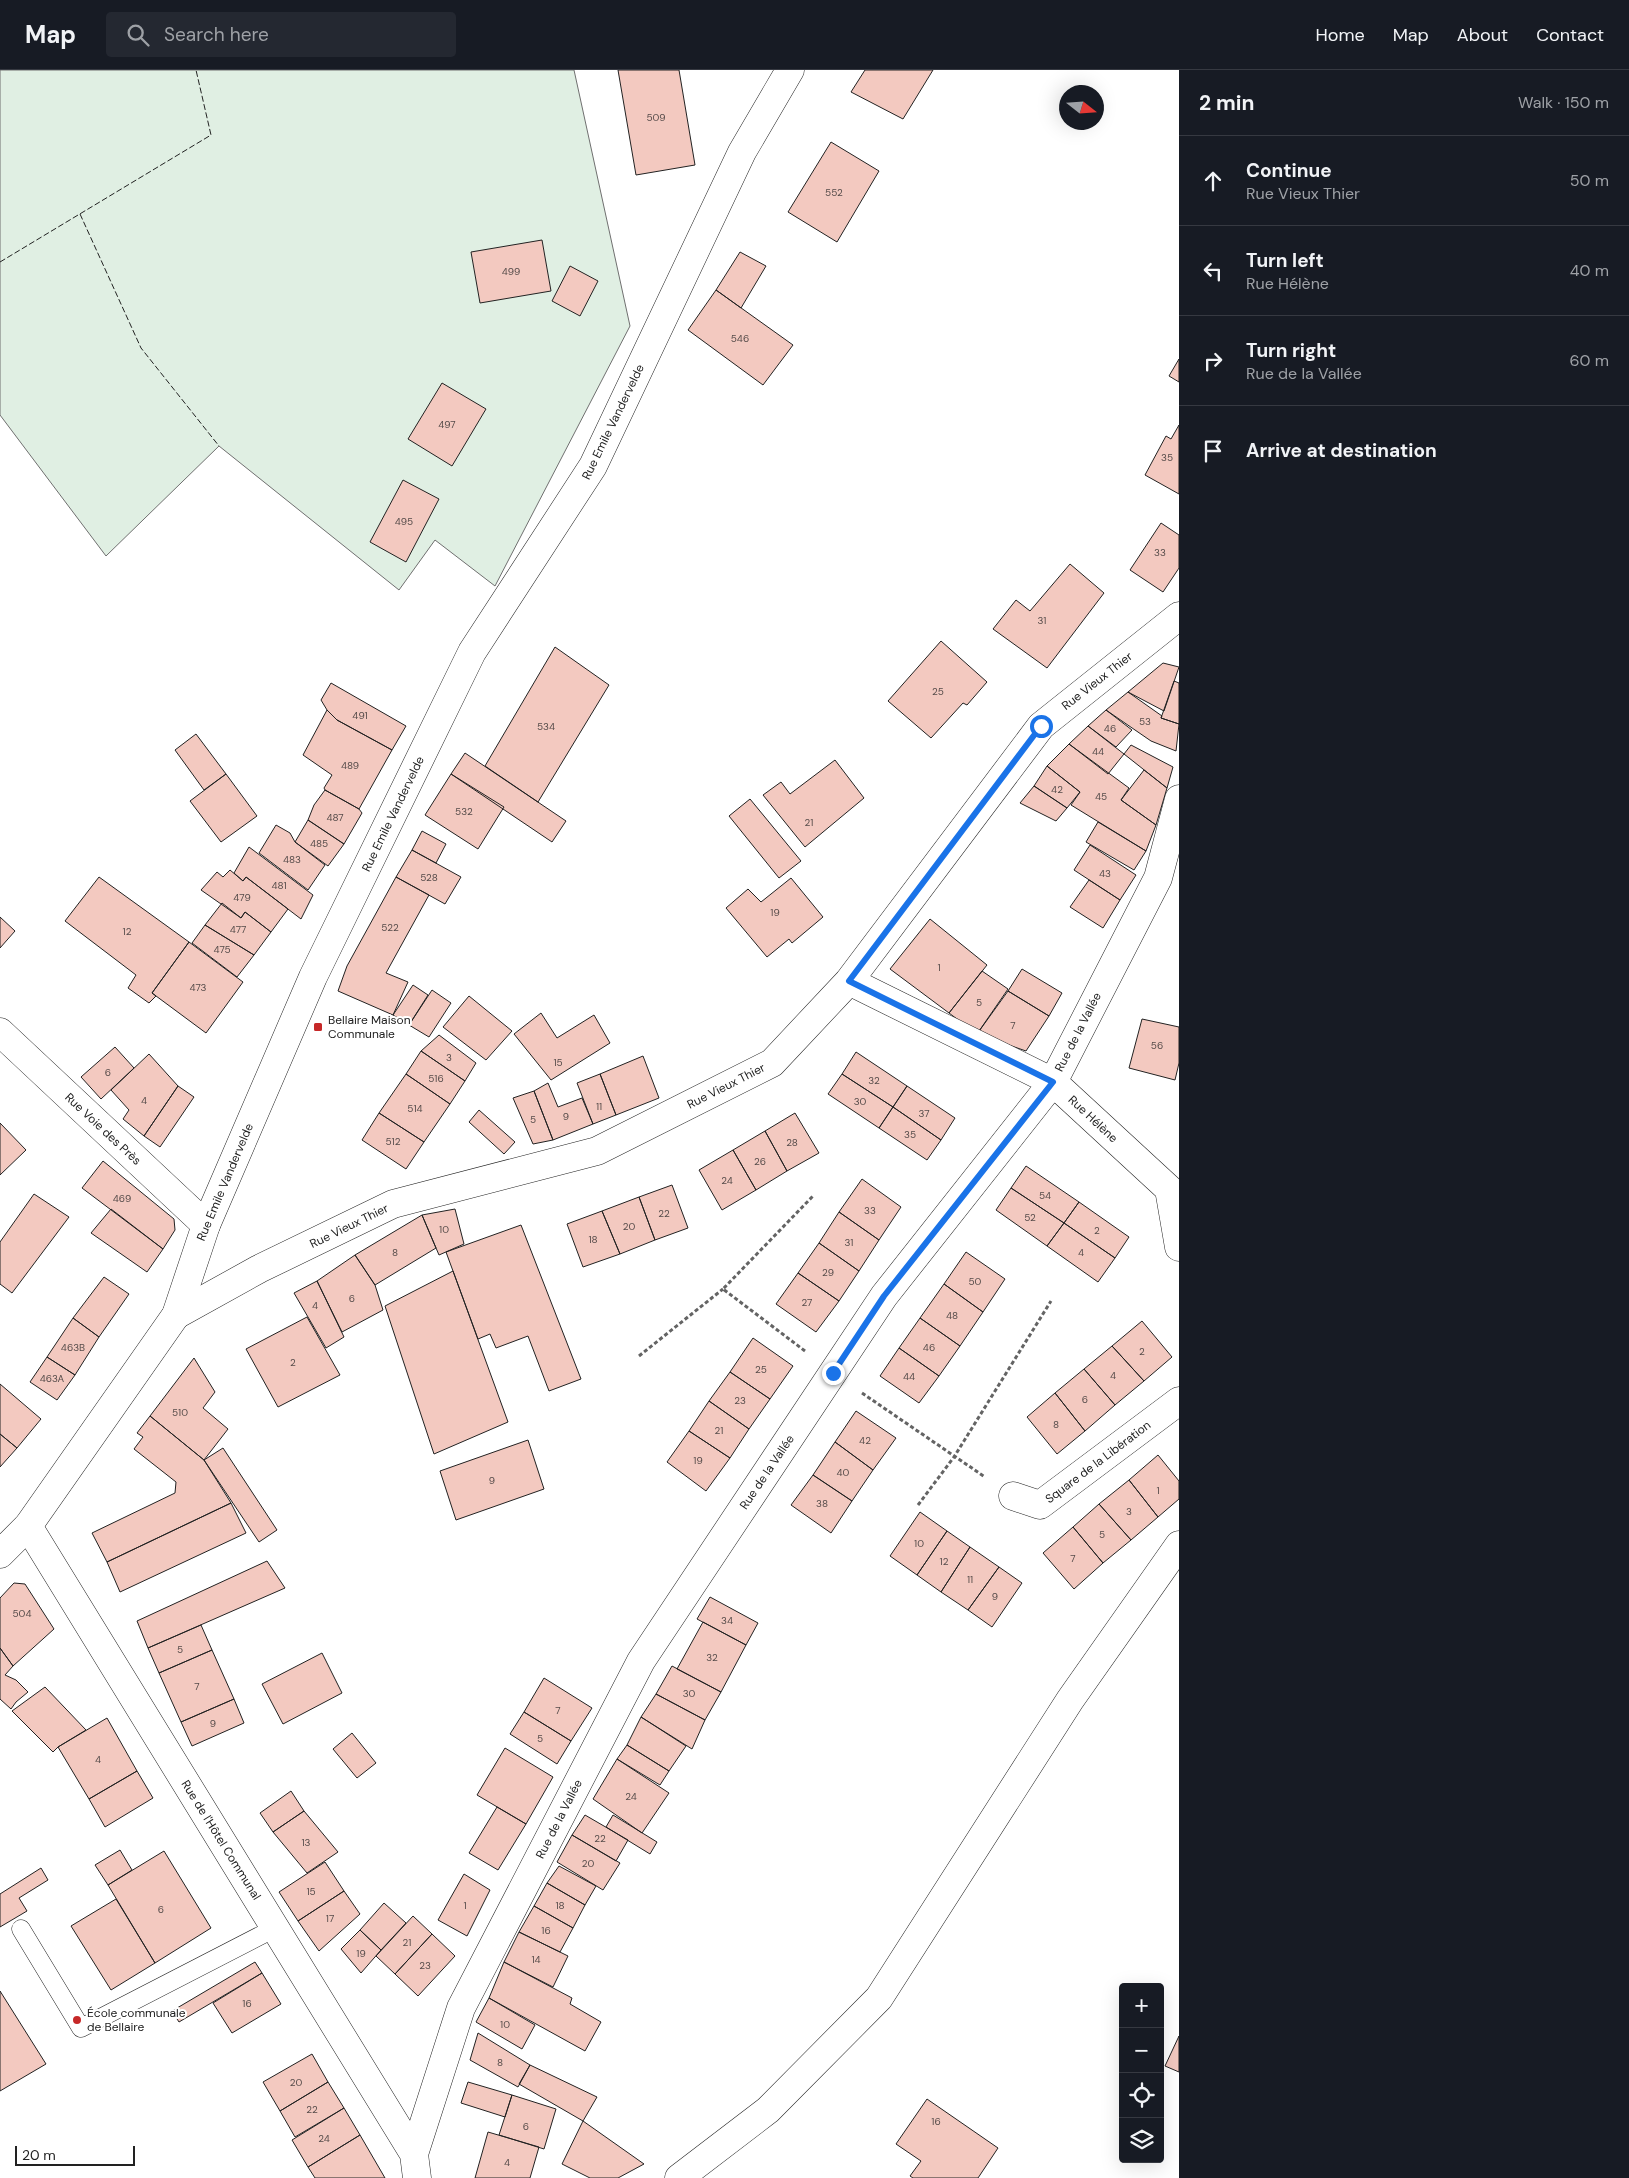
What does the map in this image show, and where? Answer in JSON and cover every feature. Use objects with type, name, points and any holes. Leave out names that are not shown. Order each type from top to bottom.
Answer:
[{"type":"street","name":"Rue Emile Vandervelde","points":[[0,1554],[28,1526],[176,1315],[206,1225],[313,977],[472,652],[593,466],[742,152],[790,70]]},
{"type":"street","name":"Rue Vieux Thier","points":[[176,1315],[259,1269],[393,1204],[597,1151],[772,1063],[849,981],[1041,726],[1179,616]]},
{"type":"street","name":"Rue de la Vallée","points":[[416,2166],[461,2008],[641,1661],[884,1296],[1053,1082],[1158,878],[1179,799]]},
{"type":"street","name":"Rue Hélène","points":[[849,981],[1053,1082],[1169,1189],[1179,1247]]},
{"type":"street","name":"Rue Voie des Près","points":[[0,1032],[206,1225]]},
{"type":"street","name":"Square de la Libération","points":[[1013,1496],[1040,1506],[1179,1401]]},
{"type":"street","name":"Rue de l'Hôtel Communal","points":[[28,1526],[275,1928],[416,2166]]},
{"type":"street","points":[[680,2178],[768,2110],[879,1998],[1070,1700],[1179,1545]]},
{"type":"lane","points":[[21,1928],[81,2028],[275,1928]]},
{"type":"path","points":[[639,1356],[723,1289]]},
{"type":"path","points":[[918,1505],[954,1457],[1051,1301]]},
{"type":"green space","points":[[0,70],[574,70],[630,326],[495,586],[435,540],[399,590],[219,446],[106,556],[0,415]]},
{"type":"building","points":[[618,70],[679,70],[695,165],[636,175]]},
{"type":"building","points":[[865,70],[933,70],[903,119],[851,92]]},
{"type":"building","points":[[831,142],[879,171],[837,242],[788,212]]},
{"type":"building","points":[[542,240],[551,291],[480,303],[471,252]]},
{"type":"building","points":[[740,252],[766,266],[741,308],[716,290]]},
{"type":"building","points":[[570,266],[598,281],[580,316],[552,301]]},
{"type":"building","points":[[716,290],[793,345],[763,385],[688,330]]},
{"type":"building","points":[[1179,359],[1179,382],[1169,376]]},
{"type":"building","points":[[442,383],[486,409],[452,466],[408,439]]},
{"type":"building","points":[[1179,425],[1179,494],[1145,475],[1166,436],[1171,439]]},
{"type":"building","points":[[403,480],[439,499],[406,562],[370,542]]},
{"type":"building","points":[[1161,523],[1179,535],[1179,568],[1163,592],[1130,570]]},
{"type":"building","points":[[1070,564],[1104,593],[1047,668],[993,629],[1016,600],[1030,611]]},
{"type":"building","points":[[941,641],[987,682],[967,705],[963,703],[931,738],[888,701]]},
{"type":"building","points":[[555,647],[609,685],[538,802],[485,766]]},
{"type":"building","points":[[1163,663],[1179,667],[1164,711],[1128,692]]},
{"type":"building","points":[[1174,681],[1179,683],[1179,724],[1161,718]]},
{"type":"building","points":[[331,683],[406,726],[392,750],[337,720],[327,710],[321,700]]},
{"type":"building","points":[[1128,692],[1162,716],[1161,718],[1179,724],[1176,751],[1151,741],[1106,710]]},
{"type":"building","points":[[327,710],[337,720],[392,750],[359,809],[325,790],[324,788],[332,775],[303,755]]},
{"type":"building","points":[[1106,710],[1132,730],[1116,747],[1088,726]]},
{"type":"building","points":[[1088,726],[1124,754],[1108,774],[1069,744]]},
{"type":"building","points":[[196,734],[226,774],[204,790],[175,750]]},
{"type":"building","points":[[1069,744],[1129,788],[1121,800],[1156,825],[1146,851],[1071,805],[1080,792],[1047,766]]},
{"type":"building","points":[[1131,745],[1173,767],[1167,788],[1124,754]]},
{"type":"building","points":[[465,753],[566,821],[552,842],[451,774]]},
{"type":"building","points":[[835,760],[864,798],[805,847],[763,795],[781,782],[790,794]]},
{"type":"building","points":[[1047,766],[1080,792],[1067,808],[1034,786]]},
{"type":"building","points":[[1144,770],[1167,788],[1156,825],[1121,800]]},
{"type":"building","points":[[226,774],[257,816],[221,842],[190,801]]},
{"type":"building","points":[[451,774],[504,807],[478,849],[425,815]]},
{"type":"building","points":[[1034,786],[1067,808],[1056,821],[1020,803]]},
{"type":"building","points":[[325,790],[359,809],[362,813],[344,844],[308,820],[314,805]]},
{"type":"building","points":[[750,799],[801,861],[779,878],[729,816]]},
{"type":"building","points":[[308,820],[344,844],[328,866],[295,842]]},
{"type":"building","points":[[1098,822],[1146,851],[1134,870],[1086,842]]},
{"type":"building","points":[[276,825],[290,833],[295,842],[325,865],[308,890],[259,853]]},
{"type":"building","points":[[422,831],[446,844],[436,863],[412,850]]},
{"type":"building","points":[[1090,845],[1136,875],[1120,900],[1074,870]]},
{"type":"building","points":[[249,847],[313,895],[301,919],[246,877],[243,881],[234,873]]},
{"type":"building","points":[[412,850],[461,877],[445,904],[396,877]]},
{"type":"building","points":[[230,870],[243,881],[246,877],[288,909],[271,932],[245,912],[241,918],[201,890],[217,872],[223,877]]},
{"type":"building","points":[[99,877],[189,942],[152,993],[156,996],[149,1003],[128,988],[136,975],[65,921]]},
{"type":"building","points":[[396,877],[429,895],[386,973],[408,982],[393,1015],[338,991],[347,966]]},
{"type":"building","points":[[791,878],[823,917],[792,943],[789,939],[767,957],[726,908],[748,889],[761,902]]},
{"type":"building","points":[[1089,880],[1120,900],[1103,928],[1070,907]]},
{"type":"building","points":[[222,903],[241,918],[245,912],[271,932],[254,955],[205,925]]},
{"type":"building","points":[[0,917],[15,931],[0,948]]},
{"type":"building","points":[[930,919],[987,965],[949,1013],[890,969]]},
{"type":"building","points":[[205,925],[254,955],[237,977],[192,943]]},
{"type":"building","points":[[189,942],[243,982],[206,1033],[152,993]]},
{"type":"building","points":[[1022,969],[1062,993],[1049,1016],[1008,991]]},
{"type":"building","points":[[982,971],[1008,989],[977,1034],[949,1013]]},
{"type":"building","points":[[413,985],[428,995],[409,1025],[393,1015]]},
{"type":"building","points":[[432,990],[451,1003],[429,1037],[409,1025]]},
{"type":"building","points":[[1008,991],[1049,1016],[1026,1051],[977,1034]]},
{"type":"building","points":[[469,996],[512,1031],[486,1060],[443,1027]]},
{"type":"building","points":[[541,1013],[557,1038],[594,1015],[610,1043],[551,1080],[514,1034]]},
{"type":"building","points":[[1142,1019],[1179,1027],[1179,1063],[1175,1080],[1129,1068]]},
{"type":"building","points":[[439,1035],[476,1063],[465,1081],[421,1051]]},
{"type":"building","points":[[115,1047],[134,1068],[101,1099],[81,1077]]},
{"type":"building","points":[[421,1051],[465,1081],[450,1104],[406,1074]]},
{"type":"building","points":[[856,1052],[907,1086],[893,1107],[842,1074]]},
{"type":"building","points":[[149,1054],[178,1086],[144,1136],[123,1119],[129,1110],[111,1090]]},
{"type":"building","points":[[643,1056],[659,1098],[616,1115],[600,1074]]},
{"type":"building","points":[[406,1074],[450,1104],[424,1142],[379,1113]]},
{"type":"building","points":[[600,1074],[616,1115],[593,1124],[577,1083]]},
{"type":"building","points":[[842,1074],[893,1107],[879,1128],[828,1094]]},
{"type":"building","points":[[548,1083],[558,1107],[582,1098],[593,1124],[553,1140],[534,1091]]},
{"type":"building","points":[[178,1086],[194,1097],[160,1147],[144,1136]]},
{"type":"building","points":[[907,1086],[955,1118],[941,1140],[893,1107]]},
{"type":"building","points":[[534,1091],[553,1140],[533,1144],[513,1098]]},
{"type":"building","points":[[893,1107],[941,1140],[927,1160],[879,1128]]},
{"type":"building","points":[[479,1110],[515,1142],[504,1154],[469,1122]]},
{"type":"building","points":[[379,1113],[424,1142],[406,1169],[362,1140]]},
{"type":"building","points":[[795,1113],[819,1153],[787,1171],[765,1131]]},
{"type":"building","points":[[0,1123],[26,1150],[0,1175]]},
{"type":"building","points":[[765,1131],[787,1171],[756,1190],[733,1150]]},
{"type":"building","points":[[733,1150],[756,1190],[722,1210],[699,1170]]},
{"type":"building","points":[[103,1161],[174,1219],[175,1230],[163,1249],[82,1188]]},
{"type":"building","points":[[1026,1166],[1079,1202],[1064,1223],[1011,1188]]},
{"type":"building","points":[[862,1179],[901,1207],[879,1240],[839,1212]]},
{"type":"building","points":[[672,1185],[688,1228],[655,1240],[639,1197]]},
{"type":"building","points":[[1011,1188],[1064,1223],[1047,1246],[996,1210]]},
{"type":"building","points":[[34,1194],[69,1217],[12,1293],[0,1284],[0,1242]]},
{"type":"building","points":[[639,1197],[655,1240],[620,1254],[602,1211]]},
{"type":"building","points":[[1079,1202],[1129,1237],[1115,1258],[1064,1223]]},
{"type":"building","points":[[111,1209],[163,1249],[147,1272],[91,1233]]},
{"type":"building","points":[[455,1209],[464,1244],[439,1255],[422,1215]]},
{"type":"building","points":[[602,1211],[620,1254],[583,1267],[567,1224]]},
{"type":"building","points":[[839,1212],[879,1240],[859,1271],[819,1243]]},
{"type":"building","points":[[422,1215],[436,1248],[375,1285],[355,1255]]},
{"type":"building","points":[[1064,1223],[1115,1258],[1098,1282],[1047,1246]]},
{"type":"building","points":[[521,1225],[581,1379],[549,1391],[528,1336],[496,1348],[490,1334],[478,1339],[446,1252]]},
{"type":"building","points":[[819,1243],[859,1271],[839,1301],[798,1273]]},
{"type":"building","points":[[966,1252],[1005,1279],[983,1312],[944,1284]]},
{"type":"building","points":[[355,1255],[375,1285],[383,1310],[342,1332],[317,1281]]},
{"type":"building","points":[[453,1271],[508,1422],[434,1454],[385,1306]]},
{"type":"building","points":[[798,1273],[839,1301],[816,1332],[776,1304]]},
{"type":"building","points":[[104,1277],[129,1294],[99,1337],[73,1318]]},
{"type":"building","points":[[317,1281],[344,1337],[326,1348],[294,1293]]},
{"type":"building","points":[[944,1284],[983,1312],[960,1346],[920,1318]]},
{"type":"building","points":[[307,1317],[340,1375],[278,1407],[246,1349]]},
{"type":"building","points":[[73,1318],[99,1337],[75,1375],[47,1357]]},
{"type":"building","points":[[920,1318],[960,1346],[939,1376],[899,1348]]},
{"type":"building","points":[[1142,1321],[1172,1357],[1144,1381],[1112,1346]]},
{"type":"building","points":[[753,1338],[793,1366],[770,1399],[730,1372]]},
{"type":"building","points":[[1112,1346],[1144,1381],[1115,1405],[1084,1369]]},
{"type":"building","points":[[899,1348],[939,1376],[919,1403],[880,1376]]},
{"type":"building","points":[[47,1357],[75,1375],[57,1400],[30,1382]]},
{"type":"building","points":[[194,1358],[215,1392],[203,1408],[228,1429],[204,1460],[150,1416]]},
{"type":"building","points":[[1084,1369],[1115,1405],[1085,1431],[1055,1393]]},
{"type":"building","points":[[730,1372],[770,1399],[749,1429],[709,1401]]},
{"type":"building","points":[[0,1384],[41,1419],[17,1448],[0,1434]]},
{"type":"building","points":[[1055,1393],[1085,1431],[1057,1454],[1027,1417]]},
{"type":"building","points":[[709,1401],[749,1429],[730,1458],[689,1431]]},
{"type":"building","points":[[856,1411],[896,1438],[873,1470],[835,1442]]},
{"type":"building","points":[[150,1416],[204,1460],[231,1503],[107,1562],[92,1533],[175,1493],[176,1482],[134,1449],[143,1437],[137,1433]]},
{"type":"building","points":[[689,1431],[730,1458],[706,1491],[667,1462]]},
{"type":"building","points":[[0,1434],[17,1448],[0,1467]]},
{"type":"building","points":[[528,1440],[544,1489],[456,1520],[440,1471]]},
{"type":"building","points":[[835,1442],[873,1470],[852,1501],[813,1475]]},
{"type":"building","points":[[223,1448],[277,1530],[259,1542],[204,1460]]},
{"type":"building","points":[[1158,1455],[1179,1481],[1179,1499],[1158,1517],[1129,1480]]},
{"type":"building","points":[[813,1475],[852,1501],[831,1533],[791,1505]]},
{"type":"building","points":[[1129,1480],[1158,1517],[1131,1540],[1099,1504]]},
{"type":"building","points":[[231,1503],[246,1533],[120,1592],[107,1562]]},
{"type":"building","points":[[1099,1504],[1131,1540],[1103,1563],[1073,1527]]},
{"type":"building","points":[[920,1512],[947,1531],[917,1575],[890,1556]]},
{"type":"building","points":[[1073,1527],[1103,1563],[1074,1589],[1043,1553]]},
{"type":"building","points":[[947,1531],[970,1547],[941,1592],[917,1575]]},
{"type":"building","points":[[970,1547],[999,1567],[968,1610],[941,1592]]},
{"type":"building","points":[[267,1561],[285,1588],[148,1648],[137,1621]]},
{"type":"building","points":[[999,1567],[1022,1583],[992,1627],[968,1610]]},
{"type":"building","points":[[14,1583],[25,1584],[54,1629],[13,1666],[0,1648],[0,1598]]},
{"type":"building","points":[[710,1597],[758,1623],[746,1645],[697,1619]]},
{"type":"building","points":[[703,1622],[746,1645],[721,1692],[677,1669]]},
{"type":"building","points":[[201,1625],[212,1650],[159,1673],[148,1648]]},
{"type":"building","points":[[0,1648],[13,1666],[5,1675],[16,1680],[28,1692],[11,1709],[0,1699]]},
{"type":"building","points":[[212,1650],[234,1699],[181,1722],[159,1673]]},
{"type":"building","points":[[322,1653],[342,1693],[283,1724],[262,1684]]},
{"type":"building","points":[[672,1666],[721,1692],[705,1720],[656,1694]]},
{"type":"building","points":[[544,1678],[592,1708],[571,1741],[524,1712]]},
{"type":"building","points":[[45,1687],[86,1730],[53,1752],[12,1711]]},
{"type":"building","points":[[656,1694],[705,1720],[692,1749],[641,1717]]},
{"type":"building","points":[[234,1699],[244,1723],[192,1746],[181,1722]]},
{"type":"building","points":[[524,1712],[571,1741],[557,1764],[510,1734]]},
{"type":"building","points":[[641,1717],[686,1746],[669,1771],[627,1745]]},
{"type":"building","points":[[107,1718],[137,1771],[89,1799],[58,1747]]},
{"type":"building","points":[[352,1733],[376,1763],[357,1778],[333,1749]]},
{"type":"building","points":[[627,1745],[669,1771],[660,1785],[617,1759]]},
{"type":"building","points":[[505,1748],[553,1777],[526,1824],[477,1795]]},
{"type":"building","points":[[617,1759],[669,1793],[642,1833],[593,1799]]},
{"type":"building","points":[[137,1771],[153,1798],[105,1827],[89,1799]]},
{"type":"building","points":[[291,1791],[304,1811],[273,1832],[260,1813]]},
{"type":"building","points":[[497,1807],[526,1824],[498,1870],[469,1853]]},
{"type":"building","points":[[304,1811],[338,1852],[307,1873],[273,1832]]},
{"type":"building","points":[[585,1815],[628,1840],[616,1861],[572,1835]]},
{"type":"building","points":[[613,1815],[657,1842],[650,1854],[606,1827]]},
{"type":"building","points":[[572,1835],[620,1863],[603,1890],[557,1862]]},
{"type":"building","points":[[120,1850],[132,1870],[108,1885],[95,1865]]},
{"type":"building","points":[[164,1851],[211,1928],[155,1963],[108,1885]]},
{"type":"building","points":[[325,1862],[344,1891],[298,1921],[279,1892]]},
{"type":"building","points":[[559,1866],[596,1886],[585,1905],[547,1883]]},
{"type":"building","points":[[41,1868],[48,1880],[19,1898],[27,1911],[0,1927],[0,1894]]},
{"type":"building","points":[[464,1874],[490,1890],[467,1936],[438,1920]]},
{"type":"building","points":[[547,1883],[585,1905],[573,1928],[534,1906]]},
{"type":"building","points":[[344,1891],[360,1914],[319,1951],[298,1921]]},
{"type":"building","points":[[116,1899],[155,1963],[111,1990],[71,1926]]},
{"type":"building","points":[[384,1903],[406,1923],[381,1950],[360,1930]]},
{"type":"building","points":[[534,1906],[573,1928],[560,1952],[519,1932]]},
{"type":"building","points":[[413,1916],[432,1934],[395,1974],[376,1956]]},
{"type":"building","points":[[360,1930],[381,1950],[361,1973],[341,1949]]},
{"type":"building","points":[[519,1932],[568,1956],[553,1987],[504,1962]]},
{"type":"building","points":[[432,1934],[455,1956],[418,1996],[395,1974]]},
{"type":"building","points":[[255,1962],[262,1973],[179,2022],[172,2011]]},
{"type":"building","points":[[504,1962],[572,1998],[570,2004],[601,2022],[585,2051],[489,1998]]},
{"type":"building","points":[[262,1973],[281,2004],[232,2033],[213,2003]]},
{"type":"building","points":[[0,1991],[46,2064],[0,2091]]},
{"type":"building","points":[[489,1998],[535,2025],[522,2049],[476,2022]]},
{"type":"building","points":[[478,2033],[530,2065],[518,2087],[470,2060]]},
{"type":"building","points":[[1179,2036],[1179,2072],[1165,2066]]},
{"type":"building","points":[[312,2054],[328,2082],[280,2111],[263,2082]]},
{"type":"building","points":[[530,2065],[597,2097],[583,2121],[519,2084]]},
{"type":"building","points":[[328,2082],[344,2108],[295,2137],[280,2111]]},
{"type":"building","points":[[468,2082],[512,2095],[505,2117],[461,2103]]},
{"type":"building","points":[[512,2095],[556,2109],[544,2149],[499,2135]]},
{"type":"building","points":[[927,2099],[998,2148],[978,2178],[913,2178],[910,2176],[921,2161],[896,2144]]},
{"type":"building","points":[[344,2108],[360,2135],[308,2167],[292,2140]]},
{"type":"building","points":[[583,2121],[644,2164],[618,2178],[590,2178],[562,2164]]},
{"type":"building","points":[[488,2132],[539,2147],[530,2178],[475,2178]]},
{"type":"building","points":[[360,2135],[385,2178],[315,2178],[308,2167]]},
{"type":"fence","points":[[0,262],[211,135],[196,70]]},
{"type":"fence","points":[[80,214],[141,348],[219,446]]},
{"type":"place","name":"Bellaire Maison Communale","points":[[318,1027]]},
{"type":"place","name":"École communale de Bellaire","points":[[77,2020]]},
{"type":"route","points":[[833,1373],[884,1296],[1053,1082],[849,981],[1041,726]]}]
